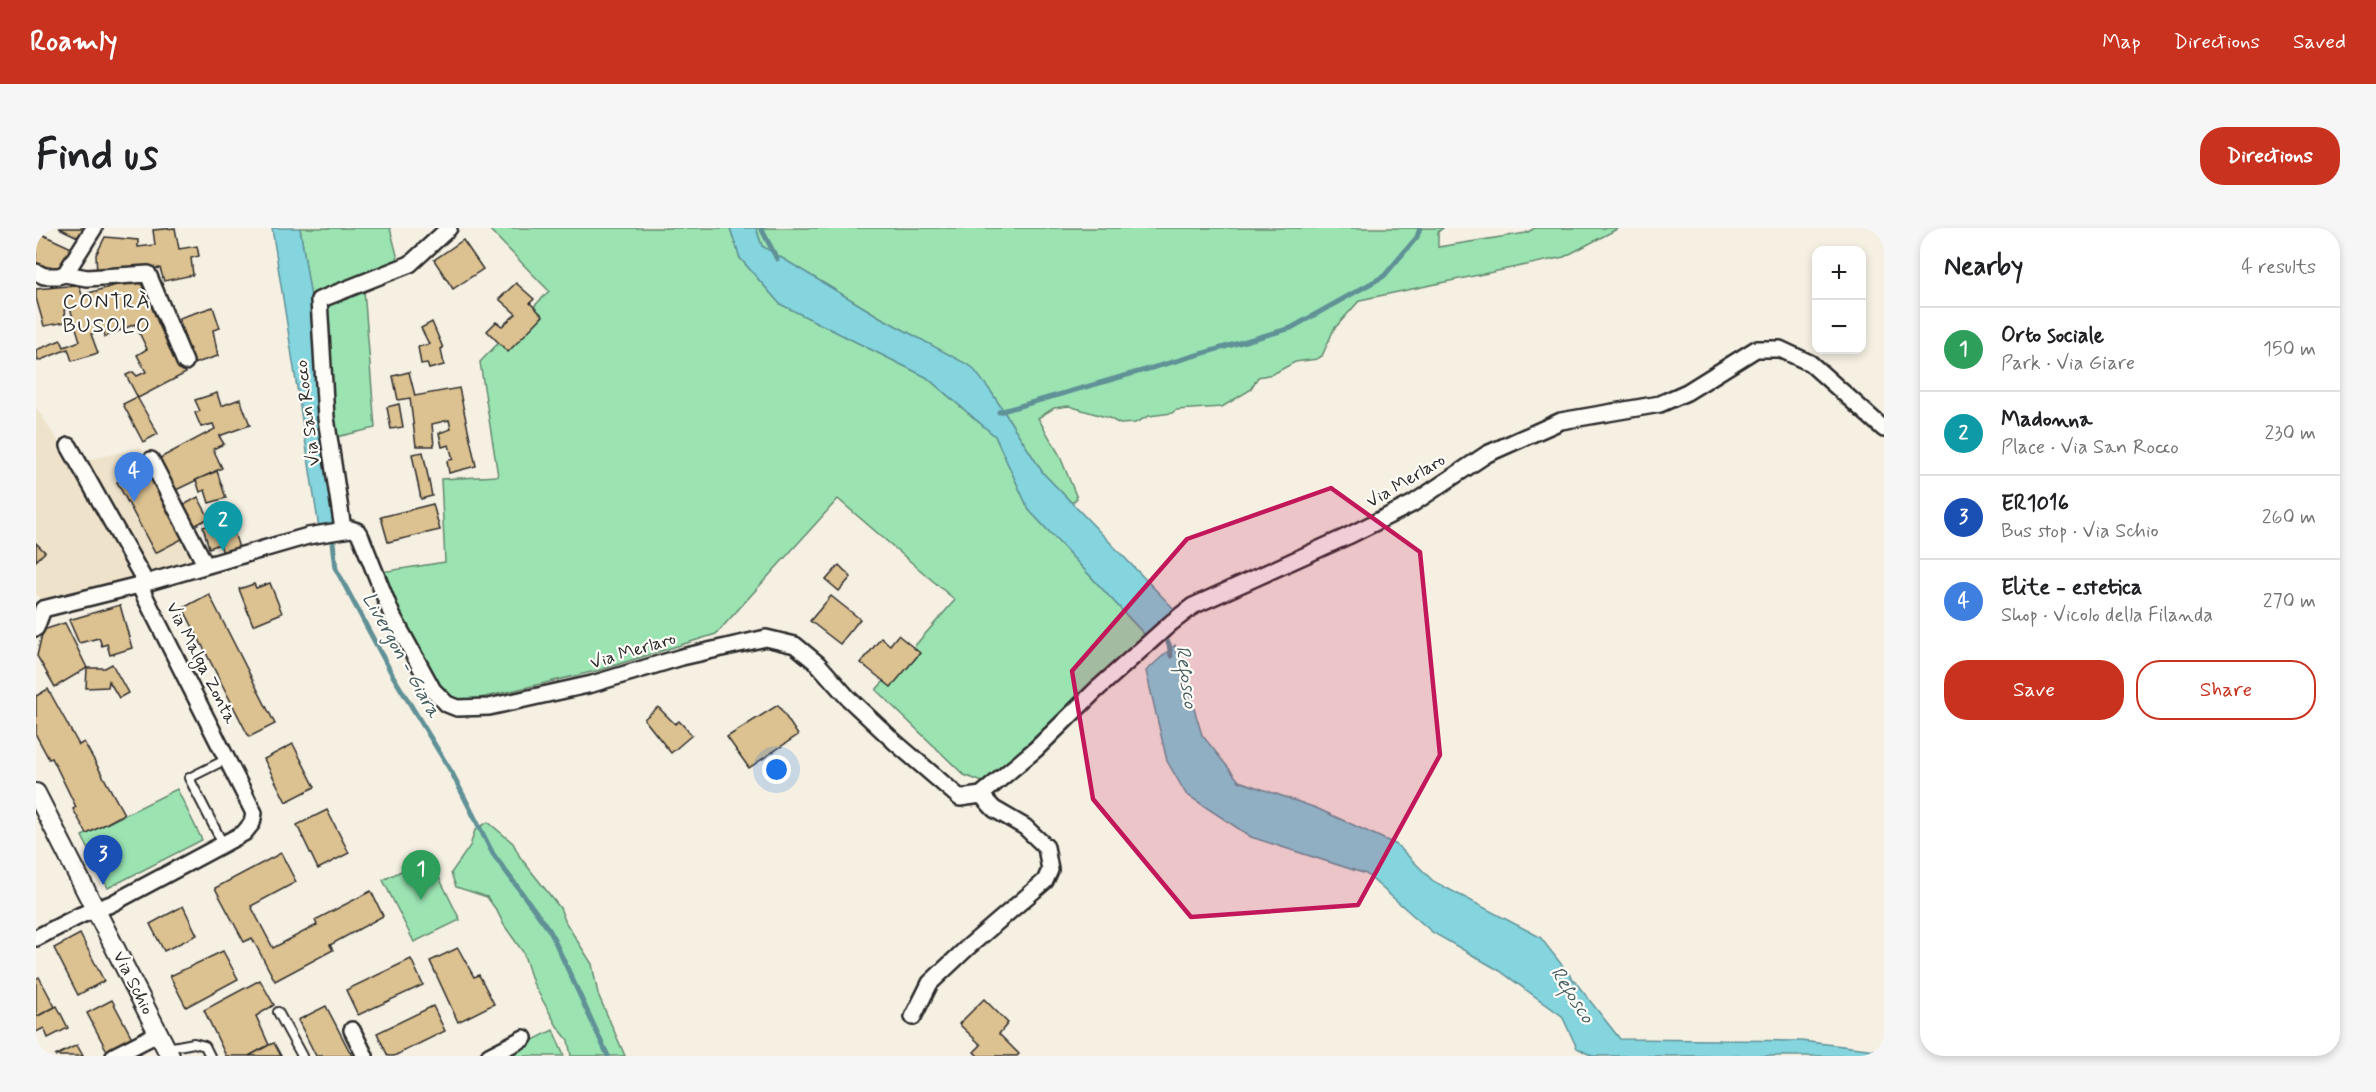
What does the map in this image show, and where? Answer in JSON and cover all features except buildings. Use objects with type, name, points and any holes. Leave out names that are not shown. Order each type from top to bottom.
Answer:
[{"type":"street","points":[[64,274],[94,228]]},
{"type":"street","name":"Via San Rocco","points":[[344,529],[326,418],[319,300],[410,264],[449,228]]},
{"type":"street","points":[[36,272],[44,276],[64,274],[87,278],[148,274],[185,362]]},
{"type":"street","name":"Via Merlaro","points":[[344,529],[357,531],[361,537],[392,615],[433,690],[447,704],[457,708],[489,707],[592,684],[682,657],[766,638],[795,645],[818,664],[872,721],[960,798],[981,795],[1036,749],[1146,644],[1192,606],[1348,536],[1412,504],[1487,454],[1561,421],[1660,404],[1688,392],[1756,349],[1780,349],[1810,363],[1884,429]]},
{"type":"street","name":"Via Malga Zonta","points":[[69,446],[143,584],[254,813],[252,824],[244,833],[95,910]]},
{"type":"street","points":[[151,460],[205,564]]},
{"type":"street","points":[[36,628],[40,605],[143,584],[205,564],[308,536],[344,529]]},
{"type":"street","name":"Via Schio","points":[[36,793],[165,1046]]},
{"type":"street","points":[[913,1017],[930,983],[1045,881],[1050,870],[1046,848],[1025,827],[994,808],[981,795]]},
{"type":"street","points":[[36,938],[95,910]]},
{"type":"street","points":[[352,1030],[365,1056]]},
{"type":"street","points":[[489,1056],[524,1038]]},
{"type":"street","points":[[114,1056],[165,1046]]},
{"type":"lane","points":[[223,844],[189,778],[227,759]]},
{"type":"lane","points":[[278,1012],[302,1056]]},
{"type":"lane","points":[[165,1046],[194,1043],[205,1046],[210,1056]]},
{"type":"highlighted area","points":[[1331,488],[1420,552],[1440,755],[1358,905],[1191,917],[1093,799],[1072,671],[1187,539]]},
{"type":"shaded area","points":[[36,407],[73,464],[141,447],[202,560],[55,604],[41,599],[36,594]]},
{"type":"green space","points":[[300,228],[390,228],[398,259],[363,277],[375,428],[332,438]]},
{"type":"green space","points":[[488,228],[730,228],[740,258],[780,304],[926,377],[995,436],[1029,510],[1146,636],[985,783],[964,775],[876,690],[955,600],[838,499],[716,634],[600,670],[472,700],[449,696],[440,687],[421,657],[381,572],[445,562],[441,479],[498,476],[480,362],[549,291]]},
{"type":"green space","points":[[756,228],[1443,228],[1438,232],[1438,247],[1526,233],[1535,228],[1619,228],[1564,257],[1360,300],[1334,329],[1322,356],[1317,359],[1295,362],[1273,374],[1258,377],[1250,390],[1222,407],[1176,410],[1172,413],[1149,416],[1135,423],[1120,424],[1109,418],[1069,406],[1054,408],[1038,418],[1059,454],[1077,498],[1072,503],[1043,473],[992,393],[971,367],[878,316],[762,246]]},
{"type":"green space","points":[[177,789],[202,840],[108,888],[82,836]]},
{"type":"green space","points":[[488,822],[513,843],[520,857],[560,908],[566,923],[592,964],[598,994],[625,1056],[571,1056],[568,1040],[557,1026],[533,983],[523,952],[497,911],[487,897],[456,887],[451,873],[470,846],[475,830]]},
{"type":"green space","points":[[429,857],[460,920],[414,942],[383,880]]},
{"type":"green space","points":[[553,1030],[564,1056],[501,1056]]},
{"type":"water","points":[[272,228],[300,228],[346,520],[319,528]]},
{"type":"water","points":[[730,228],[756,228],[762,246],[878,316],[972,367],[992,393],[1043,473],[1176,611],[1146,636],[1029,510],[995,436],[926,377],[780,304],[740,258]]},
{"type":"water","points":[[1175,645],[1202,735],[1239,781],[1316,808],[1397,845],[1433,881],[1540,937],[1620,1039],[1801,1041],[1884,1051],[1884,1056],[1592,1056],[1577,1048],[1562,1016],[1500,971],[1432,932],[1366,874],[1251,837],[1186,794],[1167,761],[1146,671]]},
{"type":"waterway","name":"Refosco","points":[[761,228],[777,259]]},
{"type":"waterway","points":[[999,412],[1291,328],[1384,276],[1417,237],[1420,228]]},
{"type":"waterway","name":"Livergon - Giara","points":[[332,533],[336,569],[393,676],[452,773],[493,854],[550,931],[608,1056]]},
{"type":"waterway","name":"Refosco","points":[[1163,634],[1169,644],[1171,656]]},
{"type":"place","name":"Elite - estetica","points":[[134,502]]},
{"type":"place","name":"Madonna","points":[[223,551]]},
{"type":"place","name":"ER1016","points":[[103,885]]},
{"type":"place","name":"Orto sociale","points":[[421,900]]},
{"type":"district","name":"CONTRÀ BUSOLO","points":[[107,314]]}]
